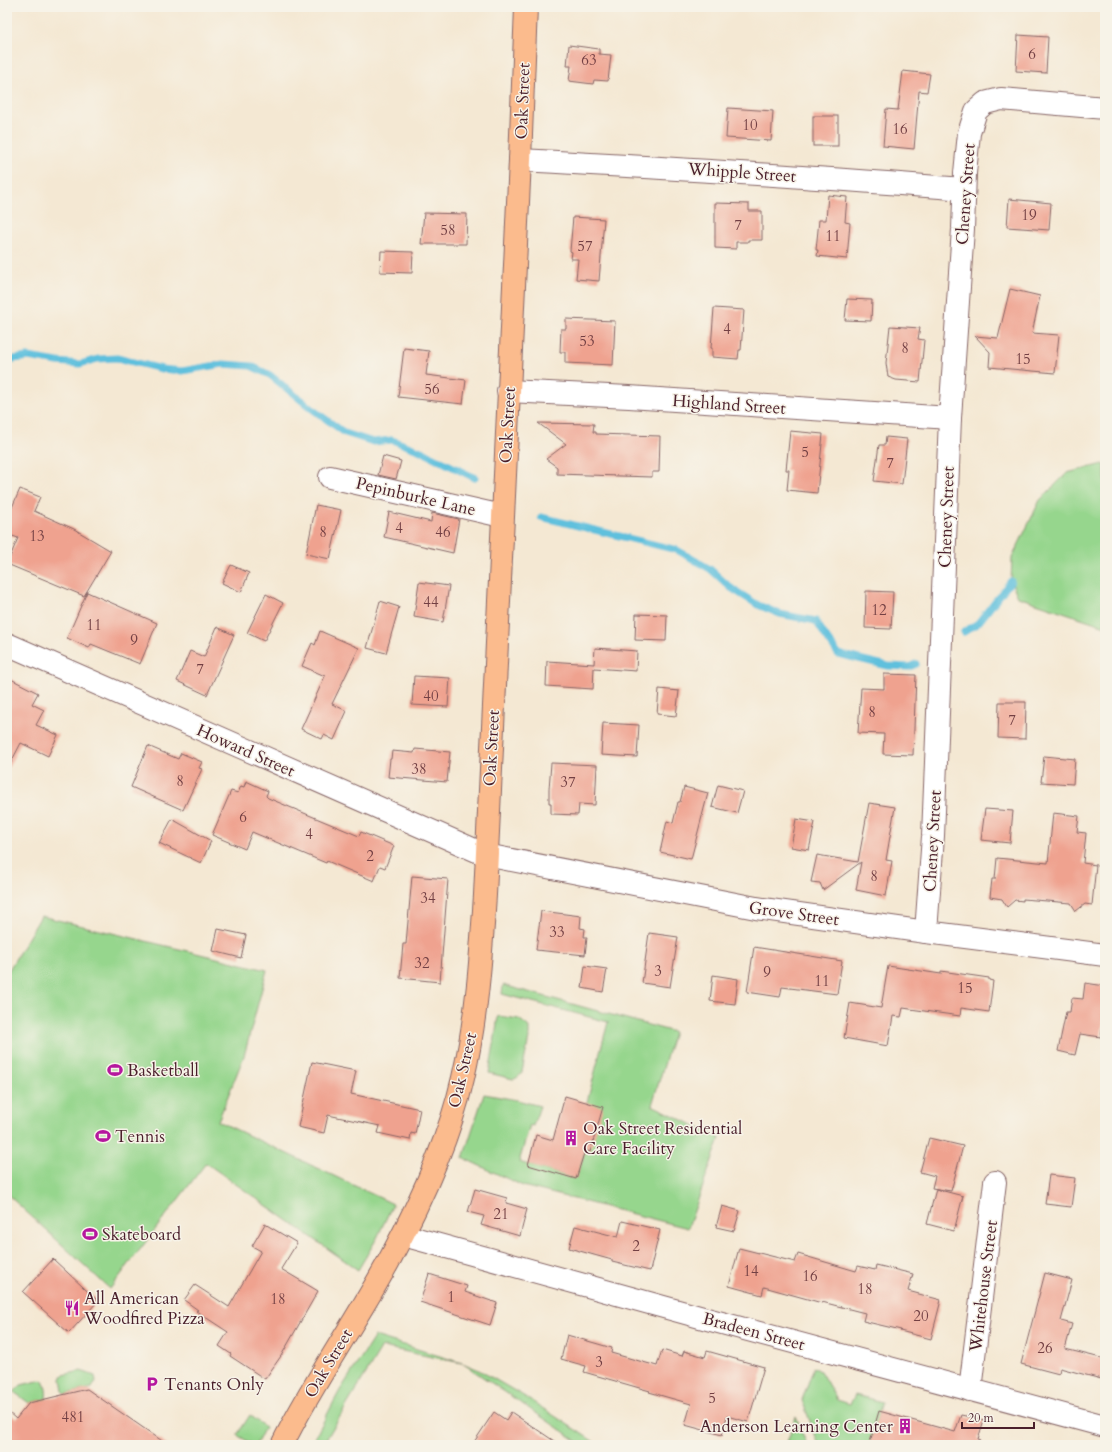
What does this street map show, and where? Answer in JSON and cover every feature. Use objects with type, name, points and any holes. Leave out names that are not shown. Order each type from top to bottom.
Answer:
[{"type":"main road","name":"Oak Street","points":[[282,1445],[300,1410],[403,1235],[439,1156],[463,1079],[471,1039],[483,926],[526,7]]},
{"type":"street","name":"Cheney Street","points":[[926,932],[933,836],[950,418],[964,189],[969,133],[973,117],[980,106],[989,101],[1001,99],[1105,108]]},
{"type":"street","name":"Whipple Street","points":[[520,160],[710,170],[964,189]]},
{"type":"street","name":"Highland Street","points":[[508,391],[950,418]]},
{"type":"street","name":"Pepinburke Lane","points":[[330,477],[502,516]]},
{"type":"street","name":"Howard Street","points":[[7,644],[486,855]]},
{"type":"street","name":"Grove Street","points":[[486,855],[756,908],[1105,956]]},
{"type":"street","name":"Whitehouse Street","points":[[970,1390],[995,1182]]},
{"type":"street","name":"Bradeen Street","points":[[403,1235],[707,1319],[1105,1426]]},
{"type":"green space","points":[[1103,464],[1105,465],[1105,626],[1018,597],[1011,581],[1012,558],[1040,500],[1067,473]]},
{"type":"green space","points":[[41,916],[267,970],[244,1056],[218,1121],[393,1204],[377,1238],[358,1270],[206,1163],[110,1289],[7,1194],[7,973]]},
{"type":"green space","points":[[503,985],[674,1032],[652,1105],[720,1138],[688,1228],[523,1186],[463,1158],[484,1094],[540,1106],[533,1126],[530,1125],[519,1162],[576,1179],[585,1150],[589,1151],[587,1102],[608,1022],[502,994]]},
{"type":"green space","points":[[498,1016],[519,1019],[529,1027],[529,1038],[522,1072],[519,1077],[515,1079],[489,1073]]},
{"type":"green space","points":[[375,1336],[462,1363],[382,1347],[324,1443],[321,1445],[311,1445],[339,1392]]},
{"type":"green space","points":[[462,1363],[477,1369],[527,1398],[599,1445],[583,1445]]},
{"type":"green space","points":[[814,1367],[820,1371],[837,1400],[850,1404],[855,1395],[882,1402],[869,1445],[819,1445],[802,1400]]},
{"type":"green space","points":[[81,1371],[95,1376],[96,1381],[92,1388],[65,1394],[61,1379],[63,1375]]},
{"type":"green space","points":[[42,1380],[46,1389],[46,1399],[29,1403],[14,1392],[21,1385]]},
{"type":"green space","points":[[250,1415],[265,1427],[256,1445],[237,1435]]},
{"type":"green space","points":[[796,1417],[807,1445],[786,1445]]},
{"type":"building","points":[[1018,35],[1048,37],[1046,73],[1016,71]]},
{"type":"building","points":[[569,45],[599,49],[599,54],[611,55],[608,81],[594,80],[593,84],[569,81],[571,66],[567,66]]},
{"type":"building","points":[[903,71],[930,74],[927,92],[919,91],[914,149],[883,146],[886,109],[898,110]]},
{"type":"building","points":[[728,108],[773,111],[771,141],[726,138]]},
{"type":"building","points":[[813,116],[838,116],[838,146],[813,146]]},
{"type":"building","points":[[828,195],[847,197],[845,222],[850,223],[847,259],[817,256],[818,250],[816,250],[819,220],[826,220]]},
{"type":"building","points":[[1009,199],[1051,203],[1049,230],[1007,227]]},
{"type":"building","points":[[715,203],[749,204],[749,211],[762,211],[762,240],[736,242],[736,249],[715,248]]},
{"type":"building","points":[[424,213],[467,214],[466,244],[421,244]]},
{"type":"building","points":[[573,217],[604,219],[599,281],[576,279],[578,259],[571,259],[572,252],[570,251]]},
{"type":"building","points":[[381,251],[413,252],[412,273],[380,272]]},
{"type":"building","points":[[1010,289],[1040,296],[1032,333],[1059,335],[1055,373],[989,367],[990,352],[975,336],[998,338]]},
{"type":"building","points":[[847,299],[872,300],[871,321],[845,320]]},
{"type":"building","points":[[714,308],[744,310],[741,350],[739,350],[738,359],[712,357],[711,348]]},
{"type":"building","points":[[566,319],[615,321],[613,365],[565,363],[565,352],[560,352],[561,329],[566,329]]},
{"type":"building","points":[[890,326],[920,328],[918,339],[924,340],[920,382],[896,380],[888,377],[886,363]]},
{"type":"building","points":[[404,348],[429,351],[426,375],[466,380],[463,404],[398,397]]},
{"type":"building","points":[[538,423],[594,424],[593,432],[596,432],[596,434],[660,436],[659,472],[652,472],[652,477],[557,474],[557,467],[546,459],[566,444]]},
{"type":"building","points":[[790,431],[823,434],[817,493],[787,490],[789,470],[786,470]]},
{"type":"building","points":[[886,437],[907,439],[902,484],[874,481],[879,445],[885,445]]},
{"type":"building","points":[[383,456],[401,461],[396,479],[378,475]]},
{"type":"building","points":[[20,489],[40,497],[34,511],[74,529],[111,551],[84,596],[7,564],[18,538],[7,534],[7,519]]},
{"type":"building","points":[[316,505],[341,510],[330,559],[306,554]]},
{"type":"building","points":[[389,512],[431,522],[432,513],[459,519],[453,553],[384,537]]},
{"type":"building","points":[[231,565],[249,573],[241,592],[222,583]]},
{"type":"building","points":[[419,582],[449,586],[443,622],[414,617]]},
{"type":"building","points":[[866,591],[893,592],[891,629],[865,628]]},
{"type":"building","points":[[87,592],[157,623],[140,664],[91,644],[89,648],[67,638]]},
{"type":"building","points":[[266,594],[283,603],[264,641],[247,633]]},
{"type":"building","points":[[380,601],[399,607],[386,653],[367,648]]},
{"type":"building","points":[[636,614],[667,615],[666,641],[635,640]]},
{"type":"building","points":[[217,627],[234,635],[207,695],[177,681],[190,651],[204,657]]},
{"type":"building","points":[[320,631],[359,648],[332,704],[347,711],[334,740],[324,735],[322,739],[301,729],[325,676],[302,666],[312,643],[315,645]]},
{"type":"building","points":[[595,648],[637,651],[636,671],[594,668],[593,689],[546,686],[547,661],[594,664]]},
{"type":"building","points":[[884,674],[916,675],[913,755],[883,754],[884,734],[858,733],[861,688],[884,689]]},
{"type":"building","points":[[414,676],[450,678],[448,707],[412,705]]},
{"type":"building","points":[[7,677],[38,693],[32,704],[44,710],[36,725],[58,735],[48,756],[21,743],[7,770]]},
{"type":"building","points":[[659,689],[679,691],[676,716],[657,714]]},
{"type":"building","points":[[999,702],[1026,702],[1025,739],[998,738]]},
{"type":"building","points":[[603,723],[639,725],[637,757],[601,755]]},
{"type":"building","points":[[148,746],[178,759],[181,753],[202,762],[199,768],[202,769],[183,810],[131,787]]},
{"type":"building","points":[[415,749],[450,752],[447,782],[388,777],[392,751],[414,753]]},
{"type":"building","points":[[1044,756],[1075,759],[1073,784],[1041,782]]},
{"type":"building","points":[[551,763],[597,765],[595,805],[579,804],[578,815],[551,814],[549,789]]},
{"type":"building","points":[[246,781],[268,791],[266,796],[268,798],[359,836],[361,832],[394,846],[385,868],[380,866],[374,881],[252,832],[245,849],[212,835],[231,791],[238,793],[241,786],[244,787]]},
{"type":"building","points":[[718,785],[743,791],[737,813],[712,807]]},
{"type":"building","points":[[684,787],[708,793],[691,859],[660,852],[667,821],[673,823],[678,802],[680,802]]},
{"type":"building","points":[[869,803],[895,807],[886,860],[892,861],[886,896],[856,890],[861,862],[823,890],[820,883],[811,882],[817,855],[858,862]]},
{"type":"building","points":[[985,809],[1013,811],[1010,843],[981,840]]},
{"type":"building","points":[[1053,813],[1079,816],[1077,832],[1086,833],[1083,863],[1096,865],[1092,905],[1085,904],[1076,911],[1071,903],[1023,899],[1023,901],[1015,900],[1007,907],[1002,899],[990,897],[992,879],[995,879],[997,858],[1048,863]]},
{"type":"building","points":[[172,819],[211,841],[201,863],[159,843]]},
{"type":"building","points":[[796,819],[815,822],[809,850],[791,847]]},
{"type":"building","points":[[412,876],[448,879],[440,982],[400,978],[403,944],[406,944]]},
{"type":"building","points":[[541,911],[581,916],[580,928],[585,929],[584,937],[587,937],[585,955],[536,950]]},
{"type":"building","points":[[218,929],[246,935],[241,958],[213,951]]},
{"type":"building","points":[[649,933],[678,937],[670,987],[642,983]]},
{"type":"building","points":[[754,947],[842,961],[837,994],[782,987],[780,997],[747,992]]},
{"type":"building","points":[[585,966],[607,969],[603,992],[582,988]]},
{"type":"building","points":[[888,966],[941,974],[941,971],[989,978],[989,980],[993,981],[989,1012],[961,1008],[960,1016],[903,1008],[901,1017],[893,1016],[888,1046],[844,1038],[850,1003],[881,1008]]},
{"type":"building","points":[[713,975],[738,979],[735,1004],[710,1001]]},
{"type":"building","points":[[1085,983],[1105,986],[1105,1011],[1101,1037],[1080,1034],[1075,1055],[1058,1051],[1066,1012],[1070,1012],[1072,998],[1083,999]]},
{"type":"building","points":[[312,1062],[356,1071],[351,1094],[420,1109],[415,1134],[411,1133],[410,1140],[378,1133],[380,1126],[328,1115],[324,1133],[298,1127]]},
{"type":"building","name":"Oak Street Residential Care Facility","points":[[565,1096],[603,1107],[590,1152],[585,1150],[576,1179],[528,1165],[536,1135],[553,1140]]},
{"type":"building","points":[[929,1138],[963,1146],[951,1191],[932,1188],[935,1176],[920,1172]]},
{"type":"building","points":[[1049,1175],[1075,1178],[1071,1207],[1045,1204]]},
{"type":"building","points":[[475,1189],[507,1198],[506,1203],[527,1209],[520,1236],[481,1225],[484,1216],[468,1212]]},
{"type":"building","points":[[936,1189],[963,1196],[954,1231],[927,1224]]},
{"type":"building","points":[[722,1206],[740,1211],[734,1231],[716,1227]]},
{"type":"building","points":[[622,1221],[660,1230],[650,1271],[612,1262],[612,1260],[569,1248],[575,1226],[618,1237]]},
{"type":"building","points":[[265,1224],[297,1243],[281,1269],[318,1291],[281,1356],[265,1379],[230,1356],[231,1354],[219,1346],[228,1332],[196,1311],[198,1310],[184,1300],[195,1285],[229,1307],[261,1251],[252,1246]]},
{"type":"building","points":[[739,1248],[795,1262],[798,1254],[856,1271],[858,1266],[875,1270],[876,1265],[913,1274],[908,1291],[941,1300],[931,1339],[863,1321],[865,1313],[764,1287],[762,1295],[729,1286]]},
{"type":"building","points":[[53,1259],[98,1301],[69,1333],[23,1292]]},
{"type":"building","points":[[1045,1273],[1072,1280],[1061,1321],[1072,1324],[1065,1349],[1105,1359],[1105,1380],[1060,1368],[1059,1374],[1021,1364]]},
{"type":"building","points":[[429,1274],[467,1286],[465,1292],[497,1303],[490,1325],[420,1302]]},
{"type":"building","points":[[567,1335],[612,1348],[611,1353],[657,1366],[662,1350],[682,1356],[684,1351],[705,1357],[707,1351],[764,1367],[748,1422],[727,1416],[722,1435],[685,1425],[691,1404],[584,1372],[586,1366],[561,1359]]},
{"type":"building","points":[[87,1389],[168,1445],[85,1445],[82,1443],[73,1445],[7,1445],[7,1411],[16,1419],[29,1403]]},
{"type":"building","name":"Anderson Learning Center","points":[[879,1411],[955,1432],[961,1415],[984,1420],[978,1439],[981,1440],[980,1445],[869,1445]]},
{"type":"building","points":[[494,1412],[506,1420],[511,1412],[560,1445],[472,1445]]},
{"type":"waterway","points":[[7,360],[28,357],[80,364],[98,359],[117,358],[162,369],[182,371],[223,364],[251,366],[270,375],[312,409],[345,433],[373,442],[392,440],[421,451],[475,478]]},
{"type":"waterway","points":[[541,517],[677,550],[710,569],[731,588],[758,605],[780,614],[816,621],[838,654],[888,666],[909,667],[916,664]]},
{"type":"waterway","points":[[964,632],[978,623],[1011,581]]},
{"type":"place","name":"Basketball","points":[[115,1070]]},
{"type":"place","name":"Tennis","points":[[103,1136]]},
{"type":"place","name":"Oak Street Residential Care Facility","points":[[571,1138]]},
{"type":"place","name":"Skateboard","points":[[90,1234]]},
{"type":"place","name":"All American Woodfired Pizza","points":[[72,1308]]},
{"type":"place","name":"Tenants Only","points":[[152,1384]]},
{"type":"place","name":"Anderson Learning Center","points":[[905,1426]]}]
